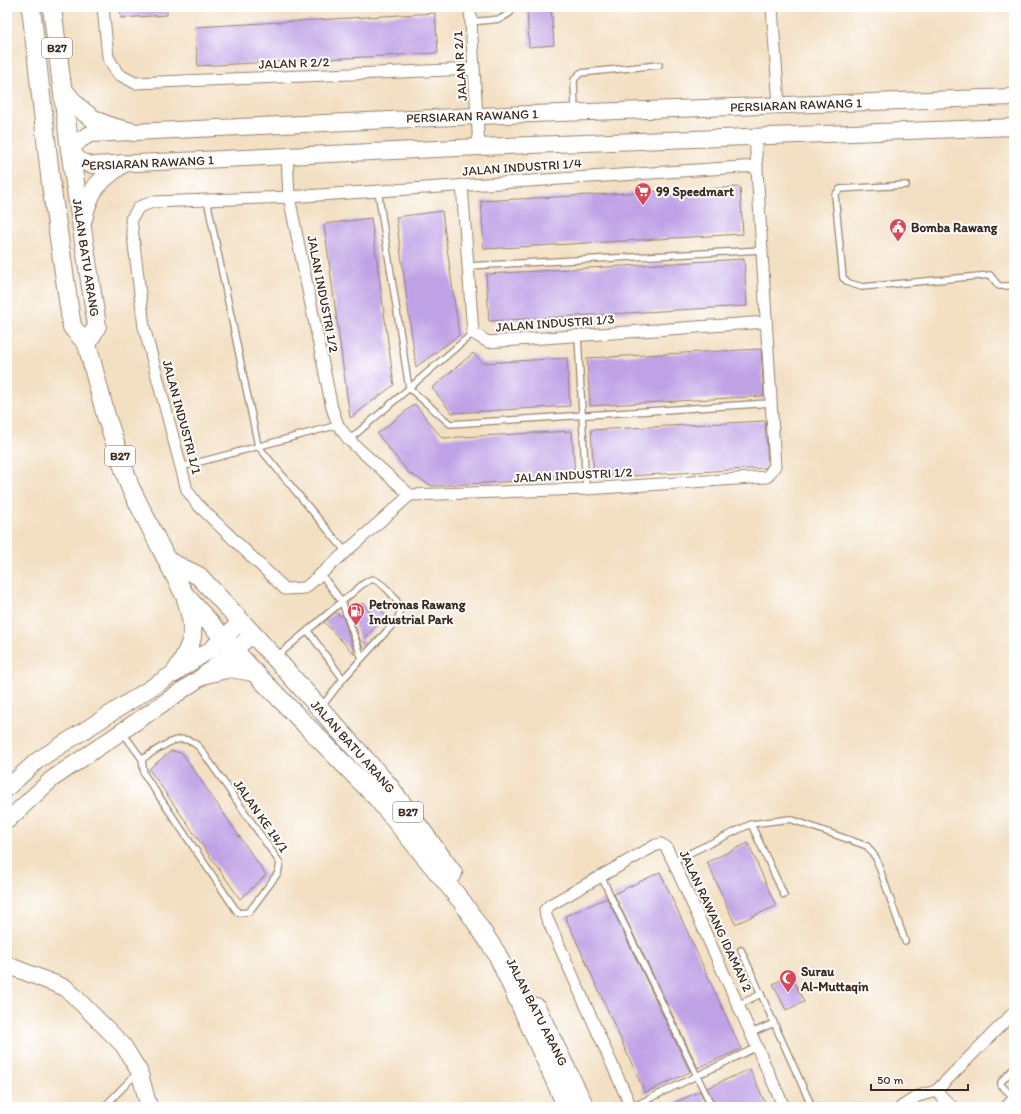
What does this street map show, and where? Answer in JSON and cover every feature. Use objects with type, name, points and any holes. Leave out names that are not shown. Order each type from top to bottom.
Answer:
[{"type":"main road","points":[[31,7],[51,184],[72,327],[87,344]]},
{"type":"main road","name":"JALAN BATU ARANG","points":[[52,7],[70,150],[97,326],[87,344],[106,416],[130,487],[148,525],[170,562],[184,594],[254,672],[377,798],[463,903],[497,954],[567,1107]]},
{"type":"main road","points":[[62,88],[74,105],[94,120],[110,128],[133,132]]},
{"type":"main road","points":[[44,123],[57,139],[70,150],[57,163],[51,184]]},
{"type":"main road","points":[[82,224],[88,199],[101,180],[122,164]]},
{"type":"main road","name":"JALAN BATU ARANG","points":[[170,562],[199,576],[275,658],[389,786],[470,896],[504,947],[585,1107]]},
{"type":"main road","points":[[175,672],[188,652],[192,638],[193,621],[184,594]]},
{"type":"main road","points":[[206,674],[230,668],[254,672]]},
{"type":"street","name":"JALAN R 2/2","points":[[102,7],[108,57],[118,74],[135,83],[474,69]]},
{"type":"street","name":"JALAN R 2/1","points":[[470,7],[479,147]]},
{"type":"street","points":[[772,7],[779,105]]},
{"type":"street","name":"PERSIARAN RAWANG 1","points":[[1014,97],[575,112],[90,134],[80,140],[70,150],[80,160],[92,165],[479,147],[1014,128]]},
{"type":"street","points":[[948,100],[1014,101]]},
{"type":"street","name":"JALAN INDUSTRI 1/2","points":[[287,156],[289,197],[332,408],[338,425],[349,440],[410,495],[586,489],[767,478],[775,466],[755,136]]},
{"type":"street","name":"JALAN INDUSTRI 1/4","points":[[289,197],[757,166]]},
{"type":"street","points":[[462,185],[472,333]]},
{"type":"street","name":"JALAN INDUSTRI 1/1","points":[[289,197],[152,202],[139,207],[131,219],[144,327],[187,490],[197,504],[285,589],[305,588],[410,495]]},
{"type":"street","name":"JALAN INDUSTRI 1/3","points":[[472,333],[488,342],[766,322]]},
{"type":"street","points":[[7,820],[52,779],[206,674],[229,645],[247,628]]},
{"type":"street","points":[[7,788],[38,760],[210,650],[229,645]]},
{"type":"street","name":"JALAN RAWANG IDAMAN 2","points":[[632,1107],[546,916],[546,910],[550,905],[656,845],[661,844],[666,848],[673,861],[784,1107]]},
{"type":"street","points":[[7,965],[66,988],[123,1045],[139,1071],[150,1107]]},
{"type":"street","points":[[901,1107],[918,1096],[936,1091],[1014,1013]]},
{"type":"street","points":[[936,1091],[952,1107]]},
{"type":"lane","points":[[471,22],[500,19],[510,13],[511,7]]},
{"type":"lane","points":[[575,112],[574,80],[580,73],[659,64]]},
{"type":"lane","points":[[906,184],[840,189],[835,195],[844,278],[849,283],[862,287],[990,275],[999,286],[1014,286]]},
{"type":"lane","points":[[378,191],[409,388],[450,424],[771,403]]},
{"type":"lane","points":[[207,200],[258,446],[346,552]]},
{"type":"lane","points":[[468,266],[762,250]]},
{"type":"lane","points":[[349,440],[472,333]]},
{"type":"lane","points":[[578,336],[586,489]]},
{"type":"lane","points":[[181,467],[338,425]]},
{"type":"lane","points":[[321,574],[342,602],[362,658]]},
{"type":"lane","points":[[275,658],[363,584],[372,579],[378,581],[398,604],[400,612],[397,620],[343,678],[319,709]]},
{"type":"lane","points":[[308,631],[343,678]]},
{"type":"lane","name":"JALAN KE 14/1","points":[[121,732],[142,759],[144,774],[238,913],[249,912],[278,873],[280,863],[200,748],[192,740],[180,738],[142,759]]},
{"type":"lane","points":[[673,861],[751,824],[790,819],[867,846],[876,858],[905,941]]},
{"type":"lane","points":[[751,824],[784,895]]},
{"type":"lane","points":[[601,876],[712,1107]]},
{"type":"lane","points":[[741,950],[812,1107]]},
{"type":"lane","points":[[738,1005],[761,994]]},
{"type":"lane","points":[[751,1033],[774,1023]]},
{"type":"lane","points":[[632,1107],[757,1047]]},
{"type":"lane","points":[[1004,1107],[1012,1096],[1000,1082],[1014,1068]]},
{"type":"lane","points":[[104,1107],[139,1071]]},
{"type":"building","points":[[120,7],[167,7],[167,15],[121,18]]},
{"type":"building","points":[[527,7],[551,7],[554,45],[529,47]]},
{"type":"building","points":[[435,13],[438,53],[198,66],[195,27]]},
{"type":"building","points":[[740,187],[743,234],[484,249],[481,201]]},
{"type":"building","points":[[442,211],[459,335],[416,367],[396,217]]},
{"type":"building","points":[[371,218],[394,385],[350,418],[324,224]]},
{"type":"building","points":[[744,259],[747,306],[489,321],[486,274]]},
{"type":"building","points":[[761,349],[764,396],[590,406],[587,358]]},
{"type":"building","points":[[473,353],[483,363],[567,358],[570,406],[452,413],[432,388]]},
{"type":"building","points":[[415,404],[442,438],[572,431],[575,478],[432,486],[409,473],[377,434]]},
{"type":"building","points":[[765,421],[768,464],[765,468],[594,478],[591,430]]},
{"type":"building","points":[[362,603],[369,611],[376,605],[387,617],[362,640],[366,644],[363,648],[349,610],[352,612]]},
{"type":"building","points":[[336,612],[340,616],[342,614],[355,655],[324,622]]},
{"type":"building","points":[[171,751],[182,753],[266,875],[240,899],[149,769]]},
{"type":"building","points":[[748,843],[776,906],[735,924],[707,862]]},
{"type":"building","points":[[660,872],[741,1049],[698,1068],[614,894]]},
{"type":"building","points":[[607,898],[690,1072],[645,1093],[565,916]]},
{"type":"building","name":"Surau Al-Muttaqin","points":[[791,975],[804,1002],[786,1010],[773,984]]},
{"type":"building","points":[[750,1069],[767,1107],[716,1107],[707,1088]]},
{"type":"building","points":[[700,1091],[707,1107],[665,1107]]},
{"type":"place","name":"99 Speedmart","points":[[643,206]]},
{"type":"place","name":"Bomba Rawang","points":[[898,242]]},
{"type":"place","name":"Petronas Rawang Industrial Park","points":[[356,626]]},
{"type":"place","name":"Surau Al-Muttaqin","points":[[788,993]]}]
